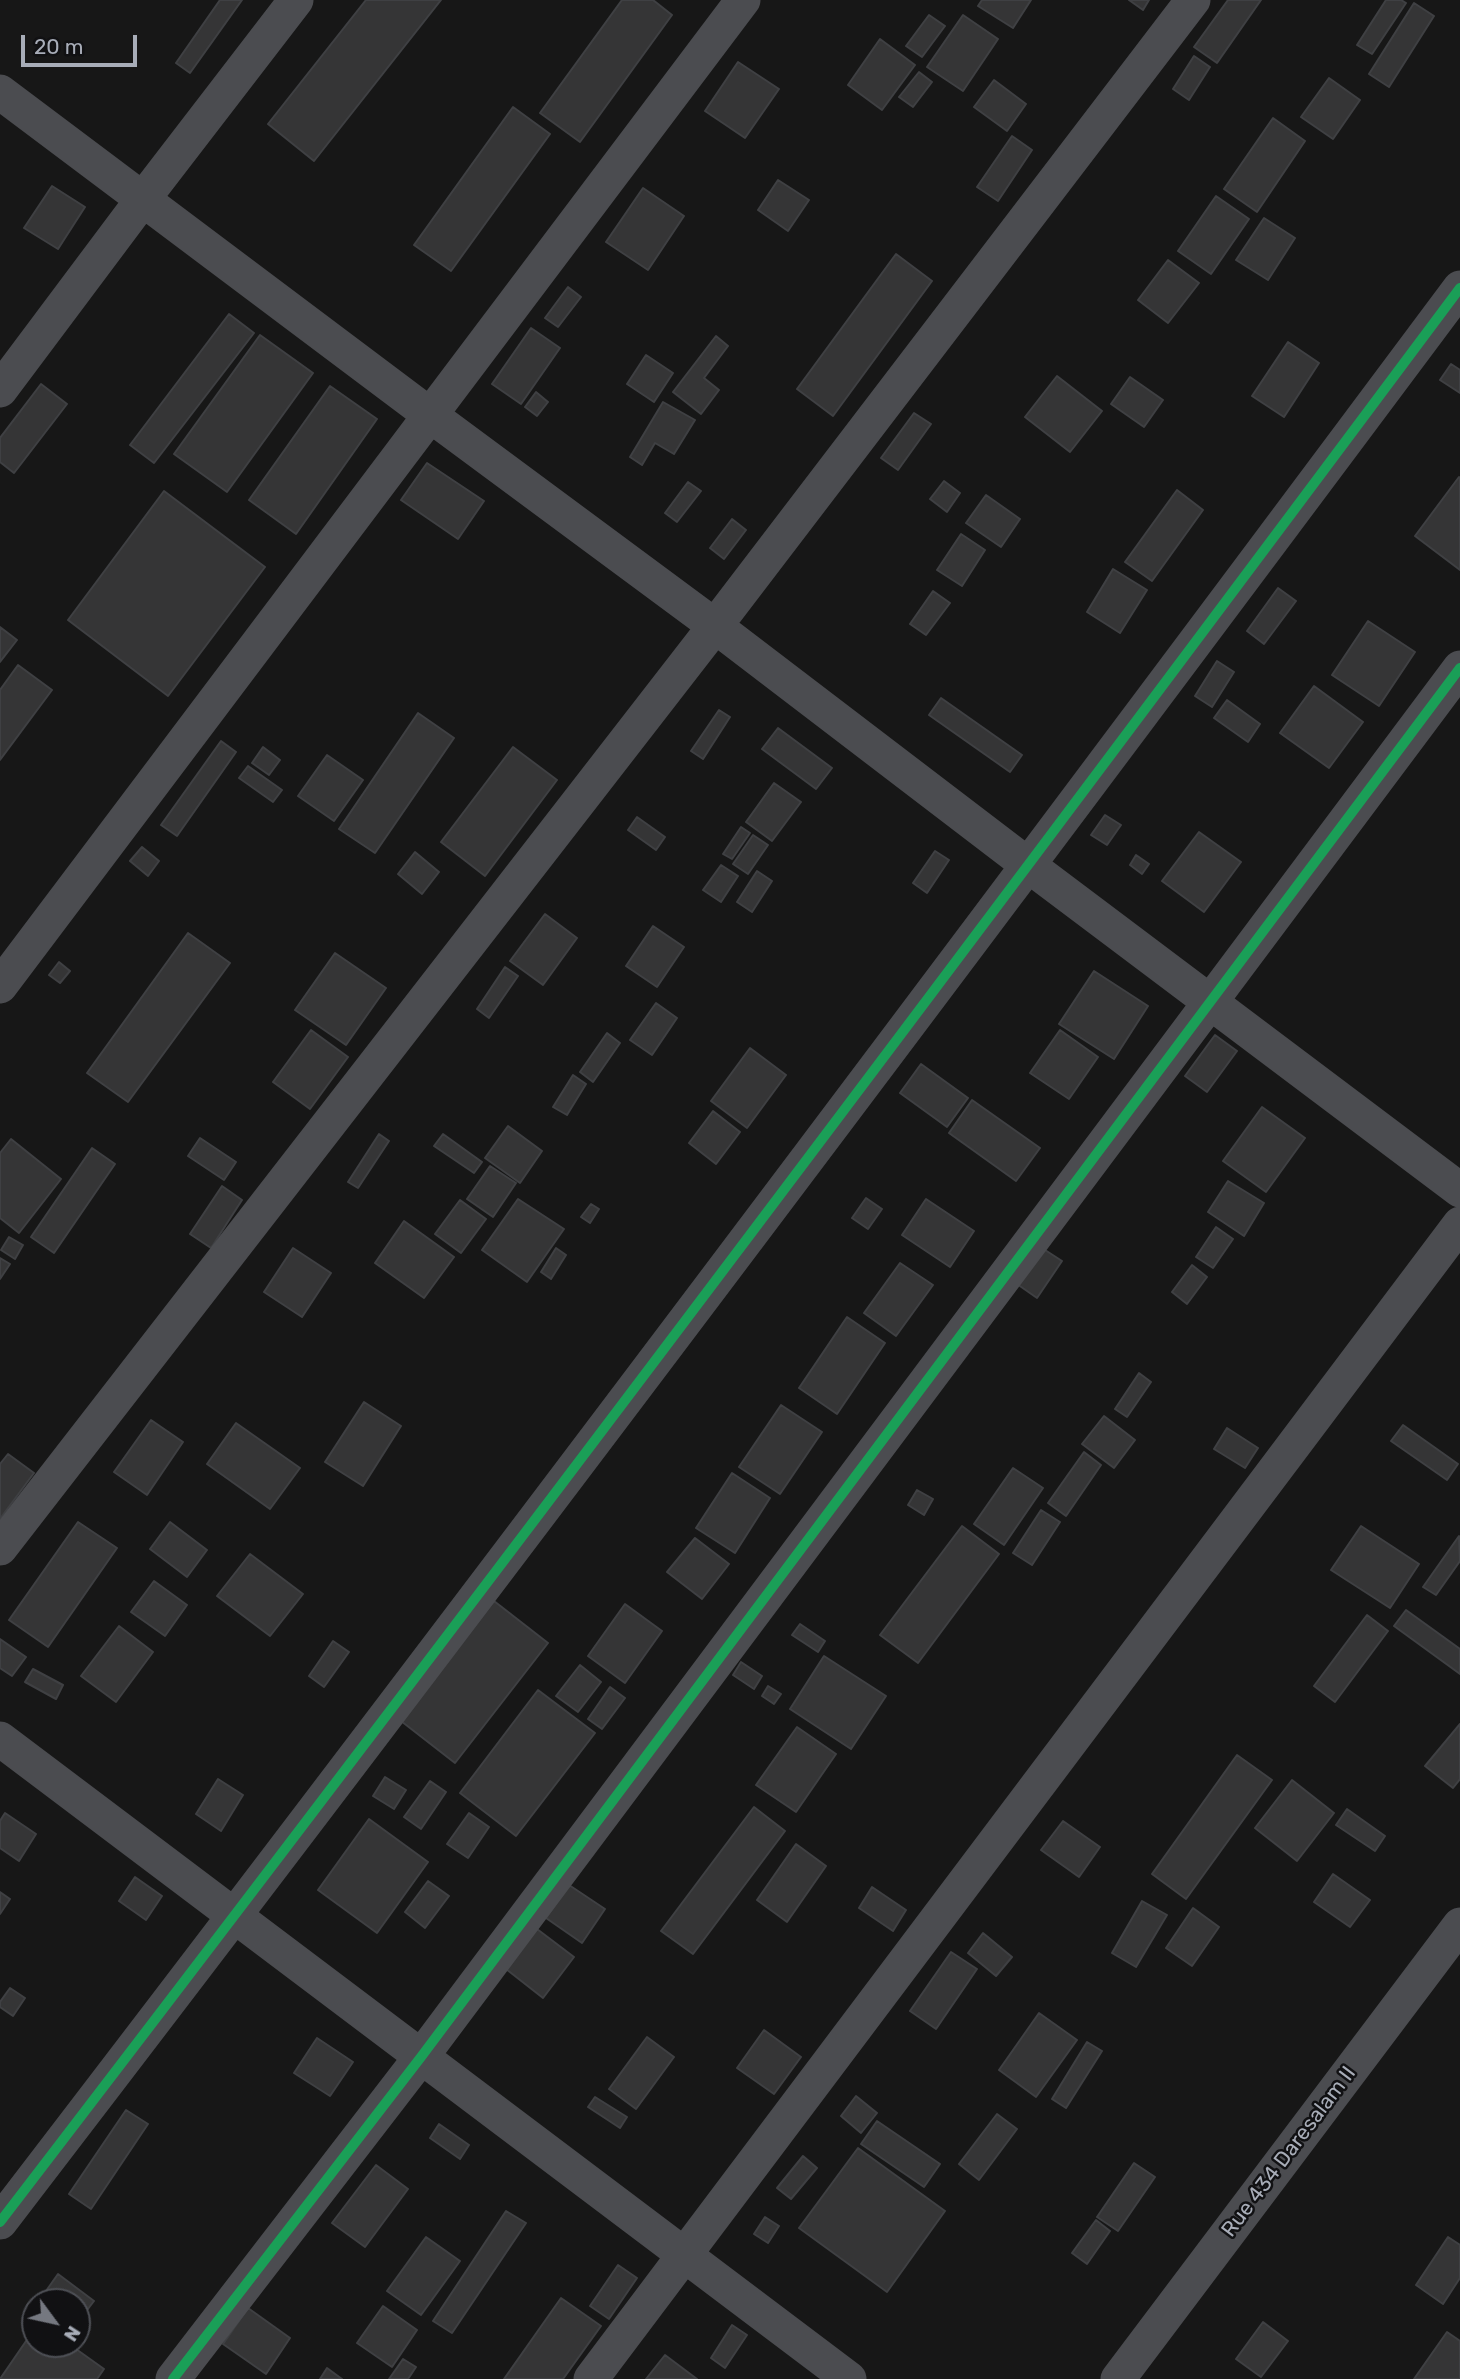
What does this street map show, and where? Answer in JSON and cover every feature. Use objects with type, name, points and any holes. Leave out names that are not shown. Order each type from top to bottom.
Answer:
[{"type":"street","points":[[0,390],[296,0]]},
{"type":"street","points":[[0,986],[743,0]]},
{"type":"street","points":[[0,1548],[715,626],[1193,0]]},
{"type":"street","points":[[0,92],[715,626],[1460,1190]]},
{"type":"street","points":[[0,2222],[234,1917],[1460,288]]},
{"type":"street","points":[[173,2379],[421,2057],[1460,668]]},
{"type":"street","points":[[591,2379],[1460,1224]]},
{"type":"street","points":[[0,1739],[849,2379]]},
{"type":"street","name":"Rue 434 Daresalam II","points":[[1118,2379],[1460,1925]]},
{"type":"building","points":[[220,0],[242,0],[190,73],[176,63]]},
{"type":"building","points":[[366,0],[441,0],[314,161],[268,124]]},
{"type":"building","points":[[622,0],[653,0],[672,15],[580,142],[540,113]]},
{"type":"building","points":[[982,0],[1031,0],[1013,28],[978,6]]},
{"type":"building","points":[[1129,0],[1149,0],[1143,10]]},
{"type":"building","points":[[1228,0],[1261,0],[1217,63],[1194,47]]},
{"type":"building","points":[[1386,0],[1401,0],[1406,3],[1372,54],[1357,45]]},
{"type":"building","points":[[1414,3],[1434,16],[1389,87],[1369,74]]},
{"type":"building","points":[[929,15],[945,26],[922,57],[906,46]]},
{"type":"building","points":[[963,15],[998,39],[963,91],[927,67]]},
{"type":"building","points":[[880,39],[915,65],[882,110],[848,85]]},
{"type":"building","points":[[1194,56],[1210,67],[1189,100],[1173,89]]},
{"type":"building","points":[[738,62],[779,89],[745,138],[705,111]]},
{"type":"building","points":[[919,72],[932,82],[913,107],[899,97]]},
{"type":"building","points":[[1329,78],[1360,100],[1333,139],[1301,117]]},
{"type":"building","points":[[994,80],[1026,104],[1007,131],[974,107]]},
{"type":"building","points":[[513,107],[550,134],[451,271],[414,245]]},
{"type":"building","points":[[1273,118],[1305,141],[1257,212],[1224,189]]},
{"type":"building","points":[[1012,136],[1032,150],[998,201],[977,187]]},
{"type":"building","points":[[778,180],[809,200],[788,231],[758,210]]},
{"type":"building","points":[[52,186],[85,207],[58,249],[24,228]]},
{"type":"building","points":[[643,188],[684,216],[648,270],[606,242]]},
{"type":"building","points":[[1216,196],[1249,219],[1211,274],[1178,251]]},
{"type":"building","points":[[1264,218],[1295,238],[1268,280],[1236,260]]},
{"type":"building","points":[[896,254],[932,281],[833,416],[797,389]]},
{"type":"building","points":[[1168,260],[1199,283],[1168,323],[1138,300]]},
{"type":"building","points":[[568,287],[581,297],[558,327],[545,318]]},
{"type":"building","points":[[229,314],[254,333],[154,463],[130,445]]},
{"type":"building","points":[[531,328],[560,348],[521,404],[492,384]]},
{"type":"building","points":[[260,335],[313,373],[227,492],[174,454]]},
{"type":"building","points":[[716,336],[728,346],[704,378],[719,390],[701,414],[673,392]]},
{"type":"building","points":[[1288,342],[1319,363],[1284,417],[1252,396]]},
{"type":"building","points":[[646,355],[673,373],[654,402],[627,384]]},
{"type":"building","points":[[1451,364],[1460,370],[1460,393],[1440,380]]},
{"type":"building","points":[[1057,376],[1102,411],[1070,452],[1025,417]]},
{"type":"building","points":[[1130,377],[1163,400],[1144,427],[1111,404]]},
{"type":"building","points":[[41,384],[67,404],[14,473],[0,462],[0,438]]},
{"type":"building","points":[[330,386],[377,419],[296,534],[249,500]]},
{"type":"building","points":[[536,392],[548,402],[537,416],[525,407]]},
{"type":"building","points":[[663,402],[695,420],[674,454],[655,443],[642,465],[630,457]]},
{"type":"building","points":[[914,413],[931,424],[898,470],[881,458]]},
{"type":"building","points":[[427,463],[484,501],[458,539],[401,500]]},
{"type":"building","points":[[1460,478],[1460,570],[1415,536]]},
{"type":"building","points":[[944,481],[960,493],[947,512],[930,499]]},
{"type":"building","points":[[688,482],[701,491],[677,522],[665,513]]},
{"type":"building","points":[[1177,490],[1203,510],[1152,581],[1125,562]]},
{"type":"building","points":[[164,491],[265,567],[168,696],[68,620]]},
{"type":"building","points":[[986,495],[1020,519],[1001,547],[966,523]]},
{"type":"building","points":[[732,519],[746,530],[724,559],[710,548]]},
{"type":"building","points":[[961,534],[985,550],[962,586],[937,570]]},
{"type":"building","points":[[1113,569],[1147,590],[1120,633],[1087,612]]},
{"type":"building","points":[[1278,588],[1296,601],[1264,644],[1247,631]]},
{"type":"building","points":[[933,591],[950,603],[926,635],[910,624]]},
{"type":"building","points":[[1368,621],[1415,652],[1379,706],[1332,675]]},
{"type":"building","points":[[0,627],[17,640],[0,662]]},
{"type":"building","points":[[1217,661],[1234,672],[1212,707],[1195,696]]},
{"type":"building","points":[[18,665],[52,690],[0,760],[0,690]]},
{"type":"building","points":[[1314,686],[1363,722],[1329,768],[1280,733]]},
{"type":"building","points":[[941,698],[1022,755],[1010,772],[929,715]]},
{"type":"building","points":[[1227,700],[1260,724],[1248,742],[1214,718]]},
{"type":"building","points":[[719,710],[730,717],[703,759],[691,751]]},
{"type":"building","points":[[418,713],[454,738],[375,853],[339,829]]},
{"type":"building","points":[[778,728],[832,768],[816,789],[762,749]]},
{"type":"building","points":[[221,741],[236,752],[177,836],[161,825]]},
{"type":"building","points":[[263,747],[280,760],[269,775],[252,763]]},
{"type":"building","points":[[513,747],[557,780],[485,876],[441,842]]},
{"type":"building","points":[[327,755],[363,780],[334,821],[298,796]]},
{"type":"building","points":[[248,766],[282,790],[273,802],[239,778]]},
{"type":"building","points":[[774,783],[801,802],[772,841],[746,822]]},
{"type":"building","points":[[1105,815],[1121,825],[1107,845],[1091,835]]},
{"type":"building","points":[[637,817],[665,837],[656,850],[628,830]]},
{"type":"building","points":[[741,827],[750,833],[732,859],[723,854]]},
{"type":"building","points":[[1199,832],[1241,862],[1204,912],[1162,881]]},
{"type":"building","points":[[753,835],[768,845],[748,874],[733,864]]},
{"type":"building","points":[[142,847],[159,861],[148,876],[130,861]]},
{"type":"building","points":[[935,851],[949,860],[927,893],[913,883]]},
{"type":"building","points":[[415,852],[439,872],[422,894],[398,874]]},
{"type":"building","points":[[1136,855],[1149,864],[1142,874],[1130,865]]},
{"type":"building","points":[[721,865],[738,876],[721,902],[703,890]]},
{"type":"building","points":[[757,871],[772,881],[752,912],[737,902]]},
{"type":"building","points":[[545,914],[577,938],[543,985],[510,961]]},
{"type":"building","points":[[653,926],[684,947],[657,987],[626,966]]},
{"type":"building","points":[[188,933],[230,963],[128,1102],[87,1073]]},
{"type":"building","points":[[335,953],[386,988],[346,1045],[295,1010]]},
{"type":"building","points":[[59,962],[70,971],[60,983],[49,975]]},
{"type":"building","points":[[505,967],[518,976],[489,1018],[477,1009]]},
{"type":"building","points":[[1094,971],[1148,1006],[1114,1059],[1059,1024]]},
{"type":"building","points":[[656,1003],[677,1018],[652,1055],[630,1040]]},
{"type":"building","points":[[311,1030],[348,1057],[310,1109],[273,1082]]},
{"type":"building","points":[[1060,1030],[1098,1057],[1069,1099],[1030,1073]]},
{"type":"building","points":[[607,1033],[620,1043],[593,1082],[580,1072]]},
{"type":"building","points":[[1215,1035],[1237,1051],[1207,1092],[1185,1076]]},
{"type":"building","points":[[750,1048],[786,1075],[747,1128],[711,1101]]},
{"type":"building","points":[[921,1064],[968,1098],[947,1127],[900,1093]]},
{"type":"building","points":[[573,1075],[586,1084],[567,1115],[553,1107]]},
{"type":"building","points":[[972,1100],[1040,1148],[1016,1181],[949,1133]]},
{"type":"building","points":[[1262,1107],[1305,1138],[1266,1192],[1223,1161]]},
{"type":"building","points":[[713,1111],[740,1132],[716,1164],[689,1143]]},
{"type":"building","points":[[508,1126],[542,1151],[520,1183],[485,1158]]},
{"type":"building","points":[[379,1134],[389,1141],[358,1188],[348,1182]]},
{"type":"building","points":[[443,1134],[482,1162],[474,1173],[434,1146]]},
{"type":"building","points":[[200,1138],[236,1162],[224,1180],[188,1156]]},
{"type":"building","points":[[11,1139],[61,1179],[19,1233],[0,1218],[0,1153]]},
{"type":"building","points":[[92,1148],[115,1164],[54,1253],[31,1237]]},
{"type":"building","points":[[490,1166],[516,1183],[493,1217],[467,1199]]},
{"type":"building","points":[[1228,1181],[1264,1203],[1244,1236],[1208,1212]]},
{"type":"building","points":[[222,1186],[242,1200],[211,1248],[190,1234]]},
{"type":"building","points":[[866,1198],[882,1209],[868,1229],[852,1218]]},
{"type":"building","points":[[518,1199],[564,1229],[527,1282],[482,1250]]},
{"type":"building","points":[[926,1199],[974,1231],[950,1267],[902,1235]]},
{"type":"building","points":[[460,1200],[486,1219],[461,1253],[435,1234]]},
{"type":"building","points":[[591,1204],[599,1209],[590,1223],[581,1217]]},
{"type":"building","points":[[404,1221],[454,1257],[424,1298],[375,1263]]},
{"type":"building","points":[[1216,1227],[1233,1239],[1213,1268],[1196,1257]]},
{"type":"building","points":[[9,1237],[23,1245],[15,1259],[1,1250]]},
{"type":"building","points":[[293,1248],[331,1273],[302,1317],[264,1292]]},
{"type":"building","points":[[556,1248],[566,1255],[551,1279],[541,1272]]},
{"type":"building","points":[[1042,1248],[1062,1261],[1037,1298],[1017,1284]]},
{"type":"building","points":[[0,1258],[10,1264],[0,1279]]},
{"type":"building","points":[[900,1263],[933,1285],[896,1336],[864,1313]]},
{"type":"building","points":[[1192,1265],[1207,1277],[1187,1304],[1172,1292]]},
{"type":"building","points":[[847,1317],[885,1343],[837,1414],[799,1388]]},
{"type":"building","points":[[1139,1373],[1151,1382],[1127,1417],[1115,1409]]},
{"type":"building","points":[[364,1402],[401,1426],[363,1486],[325,1462]]},
{"type":"building","points":[[781,1405],[822,1432],[780,1494],[739,1467]]},
{"type":"building","points":[[1104,1416],[1135,1440],[1114,1468],[1082,1444]]},
{"type":"building","points":[[151,1420],[183,1442],[147,1495],[114,1472]]},
{"type":"building","points":[[236,1423],[300,1468],[270,1509],[207,1464]]},
{"type":"building","points":[[1403,1425],[1458,1464],[1447,1480],[1391,1441]]},
{"type":"building","points":[[1227,1428],[1258,1448],[1245,1468],[1214,1449]]},
{"type":"building","points":[[1084,1452],[1101,1465],[1066,1516],[1048,1503]]},
{"type":"building","points":[[8,1454],[34,1473],[0,1519],[0,1464]]},
{"type":"building","points":[[1013,1468],[1043,1488],[1004,1545],[974,1524]]},
{"type":"building","points":[[732,1473],[770,1498],[735,1553],[696,1528]]},
{"type":"building","points":[[917,1490],[933,1499],[924,1515],[908,1505]]},
{"type":"building","points":[[1041,1510],[1060,1522],[1032,1565],[1013,1553]]},
{"type":"building","points":[[78,1522],[117,1548],[48,1647],[9,1620]]},
{"type":"building","points":[[170,1522],[207,1550],[187,1577],[150,1549]]},
{"type":"building","points":[[962,1526],[999,1554],[918,1663],[880,1635]]},
{"type":"building","points":[[1361,1526],[1419,1564],[1390,1608],[1331,1570]]},
{"type":"building","points":[[1459,1536],[1460,1561],[1436,1595],[1423,1587]]},
{"type":"building","points":[[695,1538],[729,1564],[702,1599],[667,1572]]},
{"type":"building","points":[[250,1554],[303,1594],[270,1636],[217,1596]]},
{"type":"building","points":[[154,1581],[187,1605],[165,1636],[131,1612]]},
{"type":"building","points":[[494,1601],[548,1643],[455,1763],[401,1721]]},
{"type":"building","points":[[625,1604],[662,1631],[625,1683],[588,1656]]},
{"type":"building","points":[[1406,1610],[1460,1649],[1460,1674],[1394,1626]]},
{"type":"building","points":[[1367,1615],[1388,1631],[1335,1702],[1314,1686]]},
{"type":"building","points":[[800,1624],[825,1641],[818,1652],[792,1635]]},
{"type":"building","points":[[119,1626],[153,1652],[116,1702],[81,1676]]},
{"type":"building","points":[[0,1639],[26,1657],[12,1676],[0,1668]]},
{"type":"building","points":[[333,1641],[349,1652],[324,1687],[309,1676]]},
{"type":"building","points":[[824,1656],[886,1696],[851,1749],[790,1709]]},
{"type":"building","points":[[741,1662],[762,1676],[754,1689],[733,1675]]},
{"type":"building","points":[[580,1665],[601,1682],[578,1712],[556,1696]]},
{"type":"building","points":[[33,1669],[63,1685],[56,1699],[25,1682]]},
{"type":"building","points":[[768,1686],[781,1694],[774,1704],[762,1696]]},
{"type":"building","points":[[610,1687],[625,1698],[602,1729],[588,1719]]},
{"type":"building","points":[[538,1690],[595,1733],[516,1836],[460,1793]]},
{"type":"building","points":[[1460,1724],[1460,1779],[1453,1788],[1425,1766]]},
{"type":"building","points":[[797,1727],[836,1754],[796,1812],[756,1785]]},
{"type":"building","points":[[1237,1755],[1272,1780],[1186,1899],[1152,1874]]},
{"type":"building","points":[[385,1777],[406,1790],[394,1809],[373,1796]]},
{"type":"building","points":[[218,1779],[243,1795],[221,1831],[196,1814]]},
{"type":"building","points":[[1292,1780],[1334,1813],[1297,1861],[1255,1828]]},
{"type":"building","points":[[430,1781],[446,1792],[421,1829],[404,1817]]},
{"type":"building","points":[[754,1807],[785,1831],[693,1954],[661,1931]]},
{"type":"building","points":[[1347,1809],[1385,1836],[1375,1851],[1336,1825]]},
{"type":"building","points":[[5,1813],[36,1834],[19,1861],[0,1848],[0,1821]]},
{"type":"building","points":[[469,1813],[489,1827],[468,1858],[447,1844]]},
{"type":"building","points":[[369,1819],[428,1862],[377,1933],[318,1890]]},
{"type":"building","points":[[1063,1821],[1100,1847],[1079,1877],[1041,1850]]},
{"type":"building","points":[[796,1844],[826,1866],[787,1922],[757,1900]]},
{"type":"building","points":[[1333,1874],[1370,1900],[1350,1927],[1314,1902]]},
{"type":"building","points":[[135,1877],[162,1896],[146,1920],[119,1901]]},
{"type":"building","points":[[428,1881],[449,1896],[425,1928],[405,1912]]},
{"type":"building","points":[[569,1885],[605,1909],[582,1943],[546,1918]]},
{"type":"building","points":[[872,1887],[906,1910],[893,1931],[859,1908]]},
{"type":"building","points":[[0,1892],[10,1899],[0,1914]]},
{"type":"building","points":[[1142,1901],[1167,1915],[1136,1967],[1112,1953]]},
{"type":"building","points":[[1193,1908],[1219,1927],[1192,1966],[1166,1948]]},
{"type":"building","points":[[537,1929],[574,1957],[543,1998],[506,1969]]},
{"type":"building","points":[[983,1933],[1012,1957],[996,1976],[968,1953]]},
{"type":"building","points":[[951,1952],[977,1969],[936,2029],[910,2011]]},
{"type":"building","points":[[10,1988],[25,1998],[13,2016],[0,2007],[0,2002]]},
{"type":"building","points":[[1039,2013],[1077,2040],[1036,2097],[999,2070]]},
{"type":"building","points":[[764,2030],[801,2057],[774,2094],[737,2068]]},
{"type":"building","points":[[647,2037],[674,2057],[636,2109],[609,2089]]},
{"type":"building","points":[[317,2038],[353,2062],[330,2096],[294,2073]]},
{"type":"building","points":[[1087,2042],[1102,2051],[1066,2108],[1052,2099]]},
{"type":"building","points":[[856,2096],[877,2113],[861,2133],[841,2116]]},
{"type":"building","points":[[595,2097],[627,2117],[620,2128],[588,2107]]},
{"type":"building","points":[[126,2110],[148,2124],[91,2209],[69,2194]]},
{"type":"building","points":[[997,2114],[1017,2129],[979,2180],[959,2164]]},
{"type":"building","points":[[877,2121],[940,2164],[924,2187],[861,2144]]},
{"type":"building","points":[[439,2124],[469,2145],[460,2159],[430,2138]]},
{"type":"building","points":[[858,2148],[945,2211],[887,2292],[799,2228]]},
{"type":"building","points":[[803,2156],[817,2168],[791,2199],[777,2188]]},
{"type":"building","points":[[1134,2163],[1155,2177],[1118,2231],[1097,2217]]},
{"type":"building","points":[[376,2165],[408,2189],[365,2247],[332,2223]]},
{"type":"building","points":[[506,2211],[526,2223],[452,2333],[433,2321]]},
{"type":"building","points":[[765,2217],[779,2226],[768,2243],[754,2234]]},
{"type":"building","points":[[1096,2220],[1110,2231],[1087,2264],[1072,2253]]},
{"type":"building","points":[[426,2237],[460,2261],[421,2315],[387,2291]]},
{"type":"building","points":[[1448,2237],[1460,2245],[1460,2278],[1443,2304],[1416,2285]]},
{"type":"building","points":[[618,2265],[637,2278],[609,2319],[590,2306]]},
{"type":"building","points":[[58,2274],[77,2288],[48,2288]]},
{"type":"building","points":[[561,2298],[601,2326],[563,2379],[504,2379]]},
{"type":"building","points":[[383,2306],[417,2330],[392,2367],[357,2343]]},
{"type":"building","points":[[248,2308],[290,2338],[266,2374],[223,2344]]},
{"type":"building","points":[[1263,2322],[1288,2341],[1261,2377],[1236,2359]]},
{"type":"building","points":[[732,2325],[747,2335],[725,2368],[711,2358]]},
{"type":"building","points":[[1447,2332],[1460,2341],[1460,2379],[1414,2379]]},
{"type":"building","points":[[21,2348],[21,2358],[89,2358],[104,2369],[97,2379],[0,2379]]},
{"type":"building","points":[[665,2355],[697,2379],[646,2379]]},
{"type":"building","points":[[403,2359],[416,2367],[408,2379],[389,2379]]},
{"type":"building","points":[[327,2368],[342,2379],[320,2379]]},
{"type":"cycle path","points":[[0,2222],[733,1257],[1460,288]]},
{"type":"cycle path","points":[[173,2379],[421,2057],[1460,668]]}]
